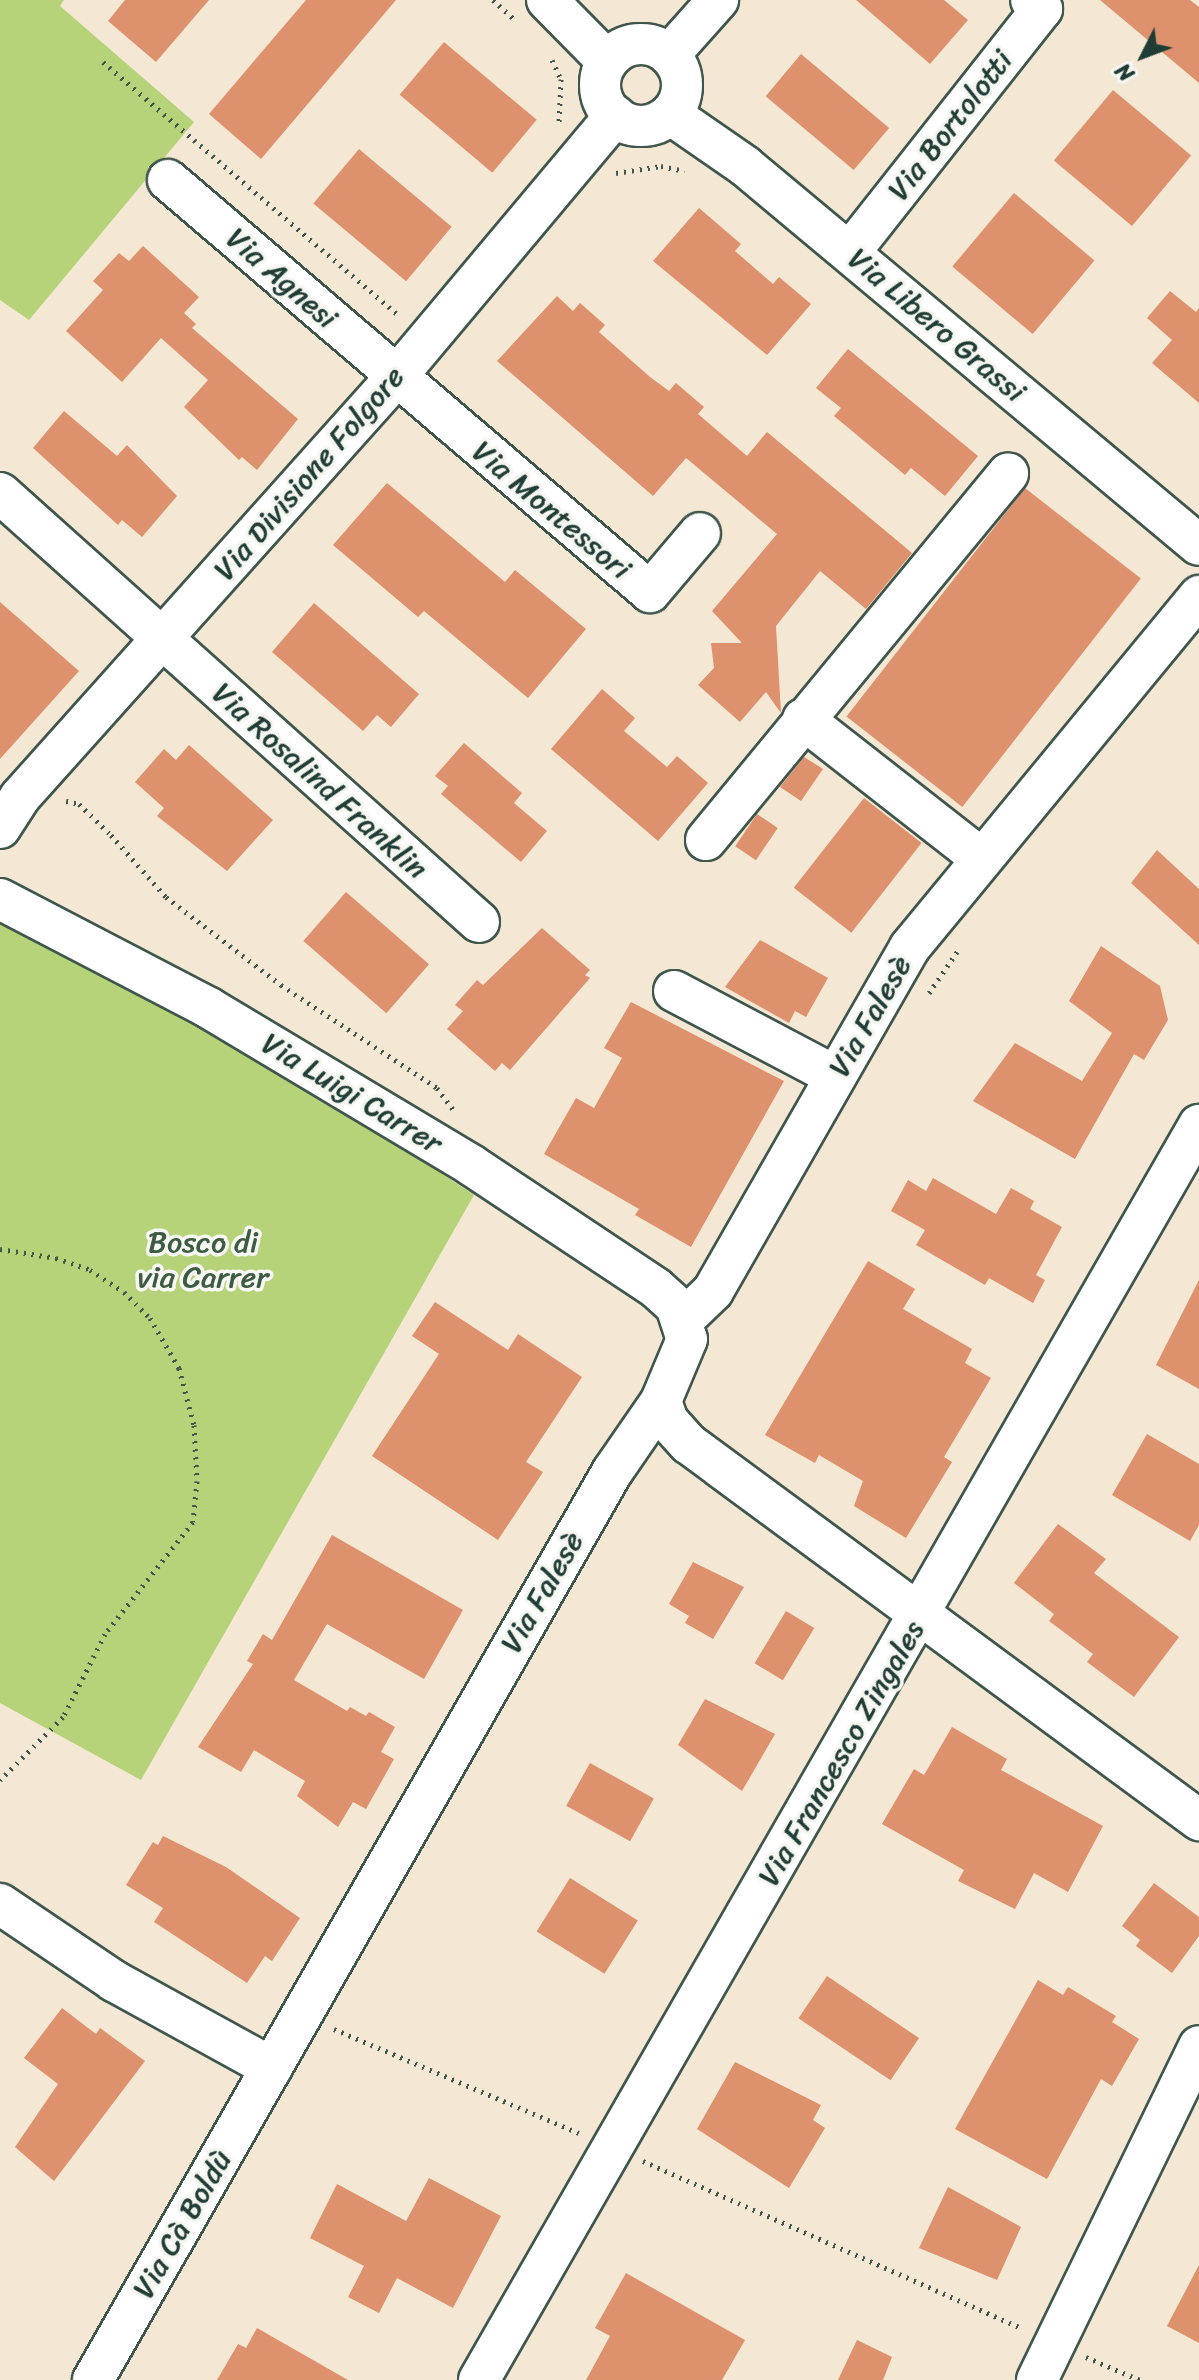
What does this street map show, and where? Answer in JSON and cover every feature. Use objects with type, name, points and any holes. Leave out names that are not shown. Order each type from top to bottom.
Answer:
[{"type":"street","points":[[669,55],[718,0]]},
{"type":"street","name":"Via Bortolotti","points":[[850,252],[1042,9],[1031,0]]},
{"type":"street","points":[[536,14],[607,61]]},
{"type":"street","points":[[641,43],[669,55],[682,82],[670,114],[648,125],[615,116],[601,93],[607,61],[621,49],[641,43]]},
{"type":"street","name":"Via Libero Grassi","points":[[670,114],[745,166],[1199,545]]},
{"type":"street","name":"Via Divisione Folgore","points":[[0,828],[20,797],[396,377],[426,339],[584,177],[615,116]]},
{"type":"street","name":"Via Agnesi","points":[[168,180],[396,377]]},
{"type":"street","name":"Via Montessori","points":[[396,377],[650,592],[700,533]]},
{"type":"street","points":[[706,840],[1008,473]]},
{"type":"street","name":"Via Rosalind Franklin","points":[[0,493],[479,922]]},
{"type":"street","name":"Via Falesè","points":[[272,2068],[612,1472],[661,1401],[687,1339],[683,1320],[713,1291],[910,947],[1199,596]]},
{"type":"street","points":[[803,719],[981,858]]},
{"type":"street","name":"Via Luigi Carrer","points":[[0,899],[209,1008],[395,1117],[656,1288],[683,1320]]},
{"type":"street","points":[[674,991],[835,1076]]},
{"type":"street","name":"Via Francesco Zingales","points":[[479,2380],[1199,1125]]},
{"type":"street","points":[[661,1401],[668,1421],[689,1444],[922,1612],[1199,1820]]},
{"type":"street","points":[[0,1904],[114,1981],[272,2068]]},
{"type":"street","points":[[1037,2380],[1199,2046]]},
{"type":"street","name":"Via Cà Boldù","points":[[93,2380],[272,2068]]},
{"type":"path","points":[[493,0],[536,14]]},
{"type":"path","points":[[548,50],[561,79],[563,104],[549,145],[584,177],[661,166],[697,178]]},
{"type":"path","points":[[103,62],[426,339]]},
{"type":"path","points":[[63,800],[73,788]]},
{"type":"path","points":[[924,1001],[963,943]]},
{"type":"path","points":[[0,1249],[56,1258],[90,1270],[124,1292],[150,1318],[179,1368],[194,1425],[197,1481],[193,1522],[105,1634],[63,1717],[0,1780]]},
{"type":"path","points":[[332,2028],[1140,2380]]},
{"type":"green space","points":[[0,0],[64,0],[60,6],[194,122],[29,320],[0,300]]},
{"type":"green space","name":"Bosco di via Carrer","points":[[0,921],[319,1091],[474,1195],[141,1780],[0,1703]]},
{"type":"building","points":[[125,0],[209,0],[156,62],[108,21]]},
{"type":"building","points":[[306,0],[396,0],[261,159],[209,114]]},
{"type":"building","points":[[856,0],[944,0],[968,20],[930,64]]},
{"type":"building","points":[[1100,0],[1190,0],[1199,7],[1199,83]]},
{"type":"building","points":[[444,42],[537,120],[492,173],[400,95]]},
{"type":"building","points":[[801,54],[889,128],[854,170],[766,96]]},
{"type":"building","points":[[1113,90],[1191,156],[1132,226],[1054,160]]},
{"type":"building","points":[[359,149],[452,227],[406,281],[313,203]]},
{"type":"building","points":[[1014,193],[1094,260],[1033,334],[952,267]]},
{"type":"building","points":[[699,208],[741,244],[735,251],[773,284],[779,277],[811,304],[767,355],[653,261]]},
{"type":"building","points":[[143,246],[199,297],[184,313],[196,324],[192,328],[298,419],[257,470],[242,457],[239,460],[184,407],[208,380],[161,338],[122,382],[66,331],[103,290],[93,281],[119,253],[129,261]]},
{"type":"building","points":[[1170,291],[1196,312],[1199,308],[1199,403],[1152,363],[1172,340],[1147,318]]},
{"type":"building","points":[[557,296],[573,311],[580,303],[605,325],[599,332],[669,391],[676,383],[704,407],[698,414],[747,456],[767,432],[912,553],[866,609],[820,571],[776,626],[781,713],[766,692],[740,722],[698,685],[714,668],[711,643],[742,643],[712,611],[777,534],[686,458],[653,496],[497,361]]},
{"type":"building","points":[[848,349],[978,456],[945,496],[911,468],[905,475],[834,416],[841,408],[816,388]]},
{"type":"building","points":[[64,411],[117,456],[127,445],[177,496],[142,537],[122,520],[118,525],[33,448]]},
{"type":"building","points":[[387,483],[505,582],[515,570],[586,629],[528,698],[424,611],[418,617],[333,545]]},
{"type":"building","points":[[1025,488],[1141,579],[962,807],[846,717]]},
{"type":"building","points":[[0,602],[79,671],[0,759]]},
{"type":"building","points":[[314,603],[419,694],[391,727],[377,715],[363,731],[272,652]]},
{"type":"building","points":[[602,689],[635,718],[624,731],[667,767],[677,756],[708,783],[658,841],[551,749]]},
{"type":"building","points":[[464,743],[522,793],[514,803],[547,831],[521,862],[441,794],[448,786],[435,776]]},
{"type":"building","points":[[189,745],[273,820],[227,871],[157,816],[164,808],[135,782],[164,749],[176,760]]},
{"type":"building","points":[[804,757],[823,769],[801,801],[780,787]]},
{"type":"building","points":[[864,798],[922,843],[851,933],[794,888]]},
{"type":"building","points":[[757,814],[778,828],[756,860],[735,846]]},
{"type":"building","points":[[1157,850],[1199,889],[1199,945],[1131,883]]},
{"type":"building","points":[[346,892],[429,964],[386,1013],[303,941]]},
{"type":"building","points":[[542,928],[590,970],[585,975],[590,978],[510,1070],[502,1063],[495,1071],[447,1029],[463,1011],[455,1005],[477,980],[483,985]]},
{"type":"building","points":[[760,940],[828,978],[806,1017],[795,1011],[789,1023],[725,987]]},
{"type":"building","points":[[1101,946],[1160,986],[1168,1020],[1144,1060],[1134,1054],[1075,1159],[973,1101],[1015,1043],[1082,1081],[1112,1033],[1069,1001]]},
{"type":"building","points":[[631,1002],[784,1081],[691,1247],[635,1215],[639,1209],[544,1154],[576,1098],[594,1108],[622,1058],[604,1048]]},
{"type":"building","points":[[933,1178],[996,1214],[1011,1188],[1034,1201],[1030,1209],[1062,1227],[1036,1275],[1045,1280],[1033,1303],[989,1278],[985,1285],[916,1245],[925,1230],[891,1211],[908,1180],[926,1191]]},
{"type":"building","points":[[868,1261],[915,1289],[903,1309],[972,1349],[965,1363],[991,1378],[944,1457],[952,1462],[906,1538],[854,1506],[863,1481],[819,1455],[815,1463],[765,1435]]},
{"type":"building","points":[[1199,1280],[1199,1389],[1156,1365]]},
{"type":"building","points":[[435,1302],[508,1350],[518,1334],[582,1377],[526,1462],[543,1472],[498,1540],[372,1456],[439,1354],[412,1336]]},
{"type":"building","points":[[1147,1434],[1199,1464],[1199,1525],[1190,1541],[1112,1495]]},
{"type":"building","points":[[1058,1524],[1106,1559],[1094,1573],[1179,1637],[1134,1697],[1087,1662],[1093,1654],[1049,1621],[1054,1614],[1014,1583]]},
{"type":"building","points":[[332,1535],[463,1610],[424,1679],[327,1624],[294,1680],[347,1711],[350,1707],[366,1716],[369,1712],[395,1727],[381,1752],[394,1759],[366,1809],[353,1802],[338,1827],[297,1796],[305,1781],[254,1750],[241,1772],[198,1747],[253,1664],[247,1661],[263,1634],[272,1640]]},
{"type":"building","points":[[693,1562],[744,1587],[713,1639],[685,1623],[689,1616],[669,1604]]},
{"type":"building","points":[[786,1611],[814,1628],[783,1680],[755,1663]]},
{"type":"building","points":[[705,1699],[775,1734],[742,1791],[678,1745]]},
{"type":"building","points":[[952,1727],[1007,1759],[1001,1770],[1103,1826],[1068,1892],[1034,1873],[1015,1909],[958,1881],[964,1870],[882,1824],[914,1769],[924,1775]]},
{"type":"building","points":[[590,1763],[654,1798],[630,1841],[566,1806]]},
{"type":"building","points":[[163,1836],[226,1867],[300,1918],[272,1961],[265,1956],[247,1983],[154,1922],[163,1908],[126,1885],[153,1842],[158,1845]]},
{"type":"building","points":[[570,1878],[638,1920],[604,1974],[537,1931]]},
{"type":"building","points":[[1154,1883],[1199,1917],[1199,1936],[1172,1973],[1136,1946],[1140,1940],[1122,1926]]},
{"type":"building","points":[[827,1976],[919,2038],[891,2080],[798,2018]]},
{"type":"building","points":[[1038,1980],[1063,1995],[1068,1987],[1116,2016],[1112,2022],[1139,2039],[1112,2086],[1101,2079],[1047,2179],[955,2129]]},
{"type":"building","points":[[62,2008],[96,2034],[100,2028],[145,2061],[54,2181],[15,2147],[58,2084],[24,2058]]},
{"type":"building","points":[[735,2062],[821,2105],[813,2120],[825,2128],[789,2188],[697,2129]]},
{"type":"building","points":[[429,2178],[501,2216],[453,2308],[397,2278],[379,2313],[348,2297],[364,2266],[310,2238],[337,2184],[406,2221]]},
{"type":"building","points":[[948,2187],[1021,2227],[997,2280],[919,2248]]},
{"type":"building","points":[[1199,2265],[1199,2343],[1167,2326]]},
{"type":"building","points":[[626,2273],[745,2340],[722,2380],[586,2380],[610,2336],[595,2328]]},
{"type":"building","points":[[257,2328],[348,2380],[217,2380],[238,2344],[246,2348]]},
{"type":"building","points":[[857,2340],[892,2357],[883,2380],[838,2380]]}]
